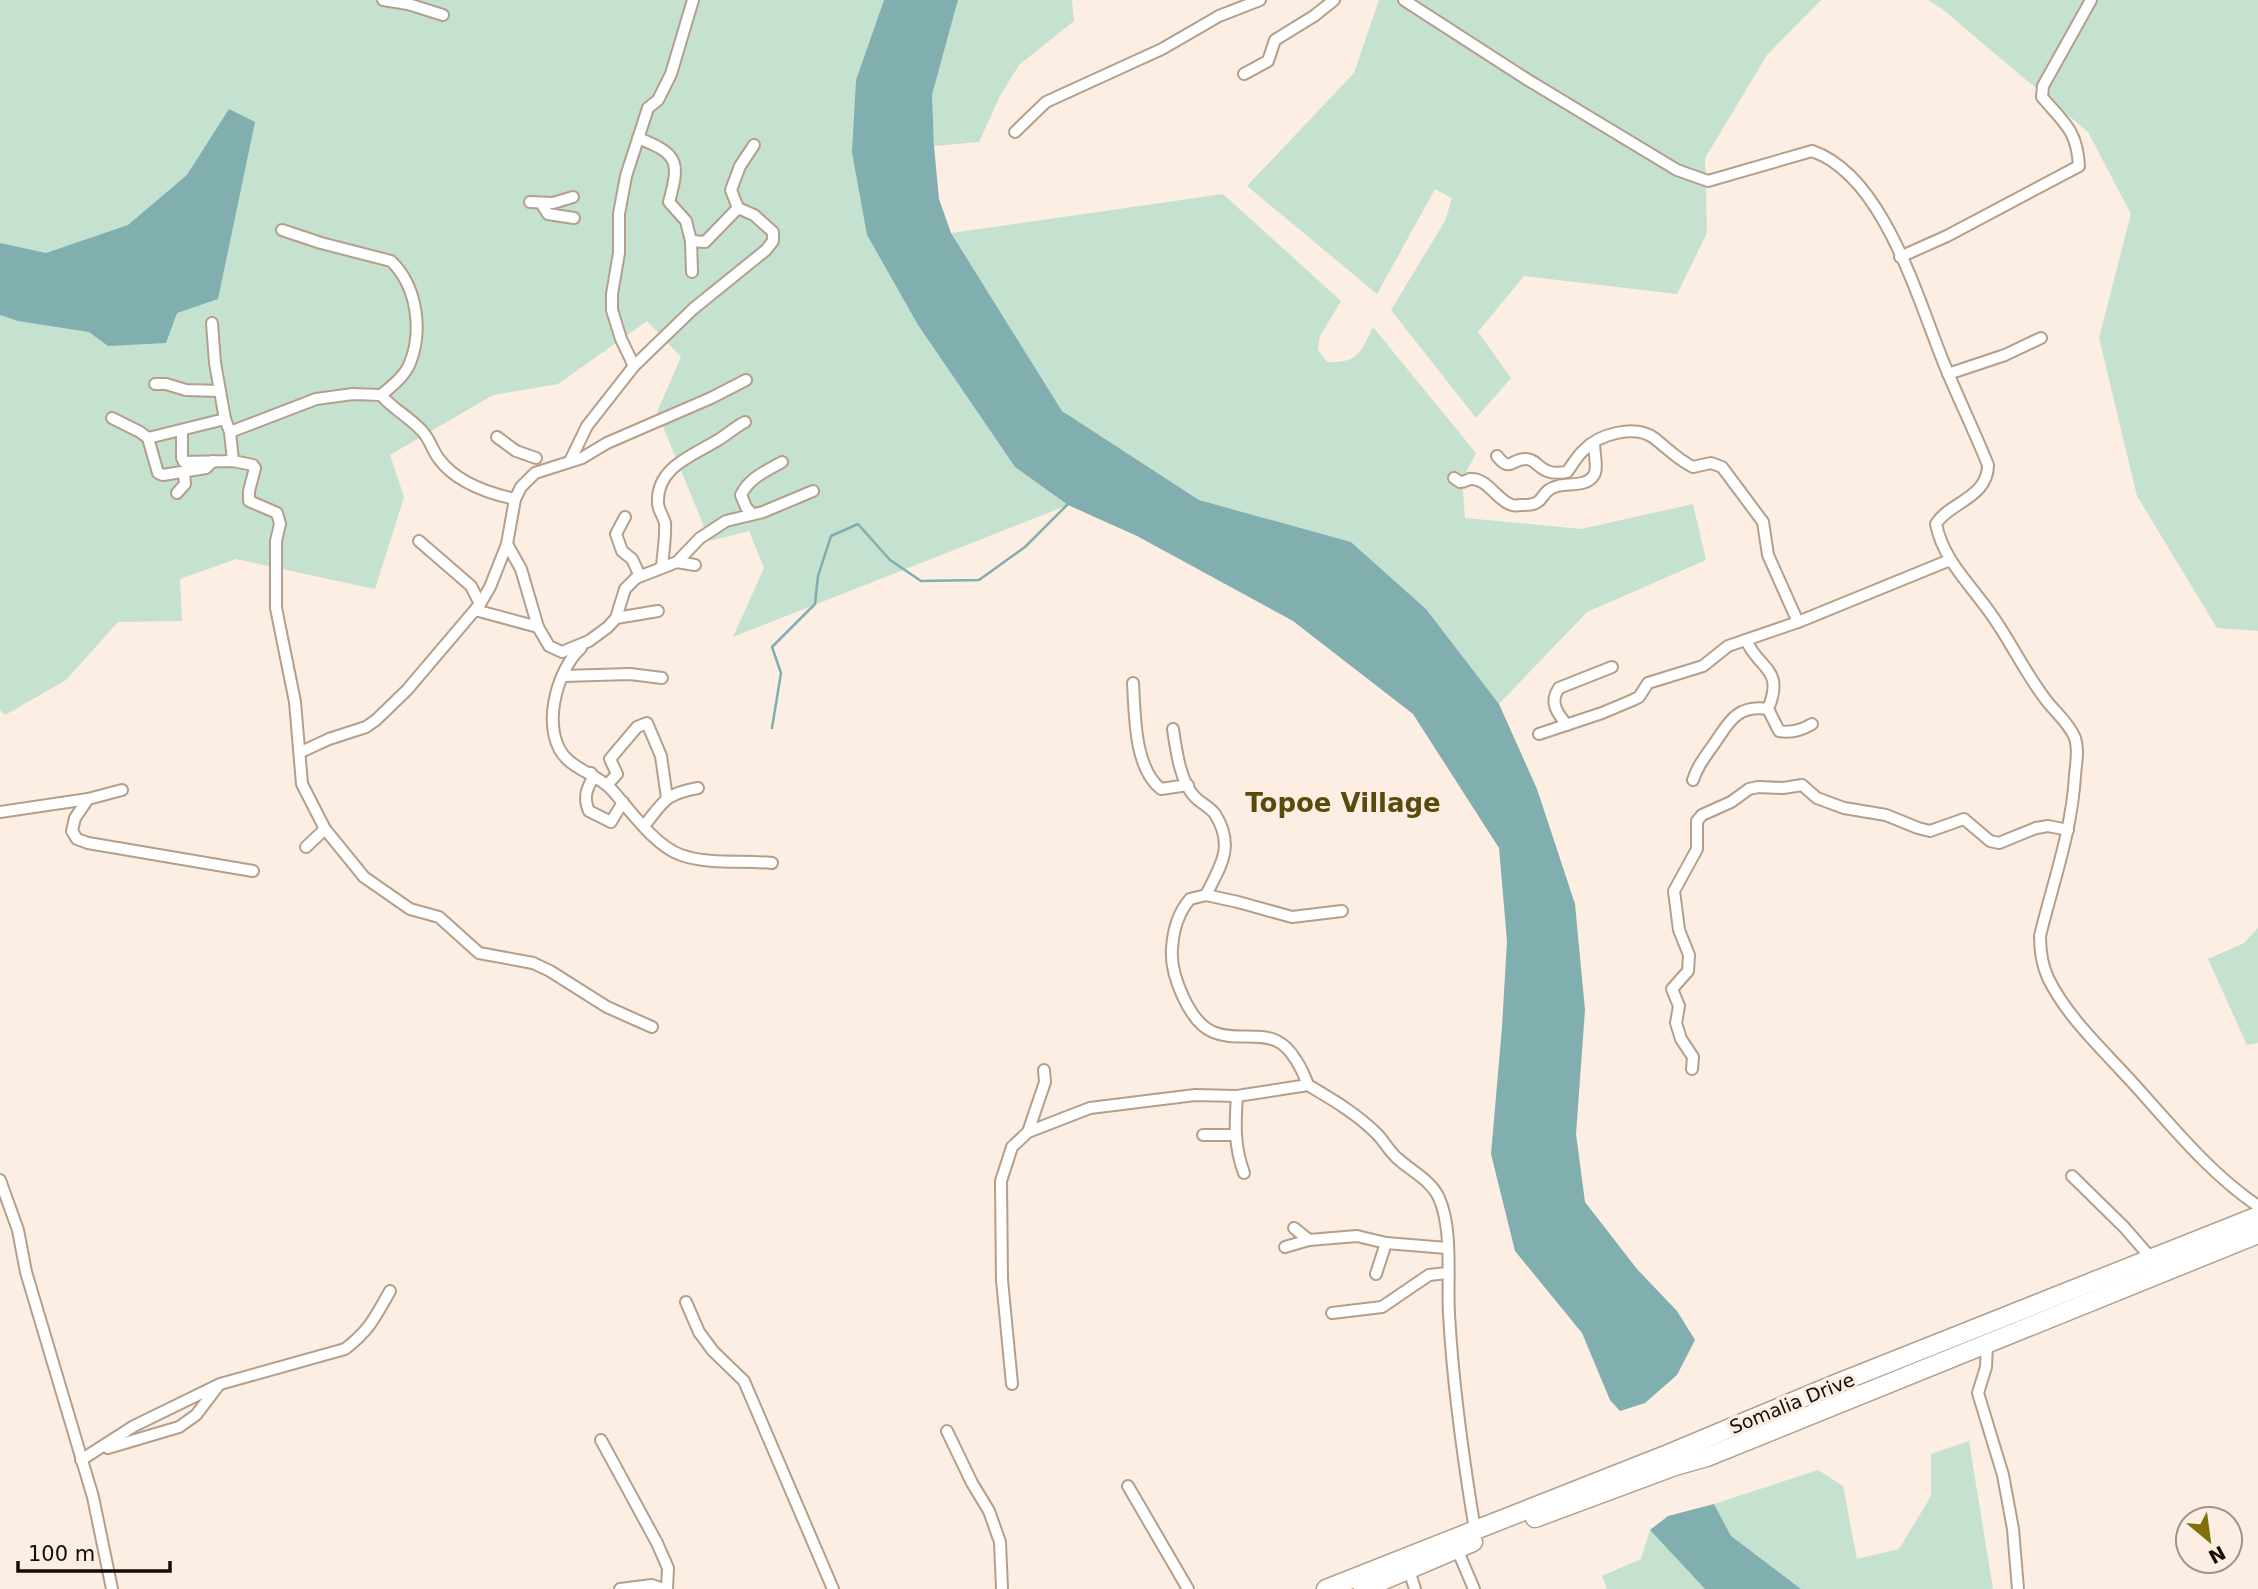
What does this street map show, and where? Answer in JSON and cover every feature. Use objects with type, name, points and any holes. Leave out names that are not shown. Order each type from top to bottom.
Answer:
[{"type":"main road","name":"Somalia Drive","points":[[1325,1589],[2258,1216]]},
{"type":"main road","name":"Somalia Drive","points":[[1363,1589],[1486,1536],[1675,1466],[1707,1457],[2258,1234]]},
{"type":"street","points":[[383,0],[443,15]]},
{"type":"street","points":[[635,366],[621,339],[612,310],[611,294],[619,253],[619,214],[626,176],[648,108],[658,100],[670,74],[693,0]]},
{"type":"street","points":[[1015,132],[1046,102],[1161,49],[1219,16],[1259,0]]},
{"type":"street","points":[[1244,74],[1268,61],[1275,40],[1334,0]]},
{"type":"street","points":[[1404,0],[1539,87],[1677,170],[1708,181],[1737,175],[1812,151],[1850,175],[1864,190],[1884,220],[1988,465],[1988,474],[1974,492],[1939,518],[1936,524],[1950,560],[1999,626],[2046,700],[2076,740],[2074,803],[2063,855],[2040,936],[2040,950],[2048,978],[2095,1042],[2173,1128],[2224,1180],[2258,1206]]},
{"type":"street","points":[[1900,257],[1947,236],[2078,166],[2077,147],[2072,131],[2042,97],[2043,86],[2091,0]]},
{"type":"street","points":[[638,138],[659,146],[671,159],[677,172],[669,202],[686,221],[691,241],[692,272]]},
{"type":"street","points":[[569,461],[587,426],[635,366],[693,309],[766,250],[773,241],[773,232],[769,227],[738,208],[731,190],[740,166],[754,145]]},
{"type":"street","points":[[573,197],[560,202],[536,202],[548,214],[574,218]]},
{"type":"street","points":[[691,241],[705,242],[738,208]]},
{"type":"street","points":[[230,432],[316,399],[353,394],[381,395],[393,386],[410,365],[418,324],[414,301],[398,267],[391,261],[282,230]]},
{"type":"street","points":[[212,323],[220,391],[230,432],[233,461]]},
{"type":"street","points":[[1948,374],[2005,355],[2041,338]]},
{"type":"street","points":[[300,752],[366,727],[376,720],[407,690],[478,607],[491,587],[507,544],[514,499],[535,473],[582,458],[607,443],[746,380]]},
{"type":"street","points":[[155,384],[186,390],[220,391]]},
{"type":"street","points":[[381,395],[392,408],[422,430],[440,461],[461,480],[496,495],[514,499]]},
{"type":"street","points":[[112,418],[148,438],[158,473],[184,473],[206,468],[213,461]]},
{"type":"street","points":[[148,438],[225,419]]},
{"type":"street","points":[[662,567],[665,526],[657,502],[663,481],[673,467],[690,454],[720,439],[730,429],[745,422]]},
{"type":"street","points":[[1497,456],[1503,464],[1510,465],[1526,459],[1532,460],[1544,471],[1560,473],[1567,471],[1585,448],[1626,430],[1641,431],[1652,437],[1680,461],[1693,467],[1710,463],[1722,467],[1763,522],[1768,555],[1798,622]]},
{"type":"street","points":[[182,431],[184,461],[233,461],[253,465],[255,468],[248,491],[249,502],[277,513],[279,517],[276,541],[276,608],[295,702],[302,784],[325,829],[364,877],[411,909],[439,918],[479,953],[533,963],[607,1007],[652,1027]]},
{"type":"street","points":[[497,437],[516,451],[536,458]]},
{"type":"street","points":[[1454,478],[1460,482],[1471,479],[1483,483],[1501,500],[1513,506],[1532,506],[1546,491],[1555,486],[1579,484],[1592,478],[1595,472],[1594,443]]},
{"type":"street","points":[[752,514],[741,495],[748,482],[782,462]]},
{"type":"street","points":[[177,493],[185,484],[184,473]]},
{"type":"street","points":[[772,863],[712,861],[681,855],[669,849],[607,785],[568,760],[555,740],[551,723],[552,711],[563,673],[576,652],[616,618],[625,589],[640,576],[677,562],[706,533],[726,521],[763,512],[813,491]]},
{"type":"street","points":[[625,517],[616,534],[622,551],[632,559],[640,576]]},
{"type":"street","points":[[419,541],[471,586],[478,607]]},
{"type":"street","points":[[507,544],[521,569],[538,627],[563,673]]},
{"type":"street","points":[[1539,734],[1602,713],[1633,699],[1653,680],[1703,666],[1728,646],[1798,622],[1950,560]]},
{"type":"street","points":[[677,562],[695,565]]},
{"type":"street","points":[[478,607],[538,627]]},
{"type":"street","points":[[616,618],[658,611]]},
{"type":"street","points":[[1746,640],[1750,650],[1765,664],[1772,677],[1775,687],[1768,709],[1779,731],[1787,732],[1812,724]]},
{"type":"street","points":[[549,646],[562,652],[589,641]]},
{"type":"street","points":[[1567,725],[1558,715],[1553,703],[1559,688],[1612,667]]},
{"type":"street","points":[[563,673],[630,674],[662,678]]},
{"type":"street","points":[[1133,683],[1140,757],[1151,781],[1161,789],[1188,785]]},
{"type":"street","points":[[1693,780],[1702,758],[1731,719],[1751,709],[1768,709]]},
{"type":"street","points":[[607,785],[617,774],[610,759],[637,727],[647,723],[662,756],[667,797]]},
{"type":"street","points":[[1172,729],[1178,759],[1188,785],[1194,797],[1206,804],[1215,814],[1224,836],[1226,853],[1206,895]]},
{"type":"street","points":[[591,773],[592,780],[587,788],[586,803],[589,811],[611,822],[623,802]]},
{"type":"street","points":[[1692,1069],[1693,1057],[1681,1039],[1676,1023],[1679,1006],[1672,989],[1688,971],[1689,955],[1679,929],[1674,891],[1697,849],[1696,821],[1702,815],[1731,802],[1749,789],[1802,785],[1817,798],[1844,808],[1886,815],[1930,831],[1964,819],[1990,841],[1999,843],[2036,828],[2048,826],[2068,830]]},
{"type":"street","points":[[644,826],[667,797],[698,788]]},
{"type":"street","points":[[0,812],[88,799],[122,790]]},
{"type":"street","points":[[88,799],[73,825],[72,831],[77,839],[105,847],[253,871]]},
{"type":"street","points":[[306,847],[325,829]]},
{"type":"street","points":[[1308,1085],[1303,1071],[1283,1045],[1268,1038],[1228,1037],[1202,1027],[1183,998],[1171,951],[1174,933],[1185,904],[1190,899],[1206,895],[1238,901],[1292,917],[1342,911]]},
{"type":"street","points":[[1028,1132],[1045,1082],[1044,1070]]},
{"type":"street","points":[[1012,1384],[1002,1280],[1000,1181],[1012,1147],[1028,1132],[1090,1108],[1195,1095],[1237,1096],[1308,1085],[1348,1108],[1382,1139],[1396,1157],[1432,1187],[1440,1201],[1447,1248],[1458,1423],[1475,1530]]},
{"type":"street","points":[[1237,1096],[1234,1135],[1244,1172]]},
{"type":"street","points":[[1203,1135],[1234,1135]]},
{"type":"street","points":[[2072,1176],[2151,1258]]},
{"type":"street","points":[[0,1180],[18,1230],[26,1272],[96,1507],[112,1589]]},
{"type":"street","points":[[1294,1228],[1309,1240]]},
{"type":"street","points":[[1285,1247],[1309,1240],[1357,1236],[1386,1243],[1447,1248]]},
{"type":"street","points":[[1376,1274],[1386,1243]]},
{"type":"street","points":[[1332,1313],[1382,1307],[1429,1275],[1447,1273]]},
{"type":"street","points":[[81,1460],[134,1426],[220,1384],[345,1349],[359,1339],[373,1322],[390,1291]]},
{"type":"street","points":[[686,1302],[699,1332],[713,1351],[744,1381],[833,1589]]},
{"type":"street","points":[[1987,1343],[1986,1367],[1979,1393],[2003,1475],[2013,1529],[2018,1589]]},
{"type":"street","points":[[98,1451],[179,1427],[196,1415],[220,1384]]},
{"type":"street","points":[[947,1431],[989,1511],[1000,1542],[1002,1589]]},
{"type":"street","points":[[601,1440],[668,1568],[665,1589],[652,1585],[620,1589]]},
{"type":"street","points":[[1128,1486],[1188,1589]]},
{"type":"street","points":[[1457,1549],[1474,1589]]},
{"type":"street","points":[[1409,1570],[1415,1589]]},
{"type":"green space","points":[[0,0],[884,0],[856,80],[867,235],[918,325],[1015,467],[1068,505],[733,637],[764,568],[749,531],[710,541],[657,412],[681,357],[647,321],[558,384],[493,395],[390,455],[404,497],[375,589],[236,559],[180,579],[182,621],[118,622],[66,680],[5,715],[0,710]]},
{"type":"green space","points":[[958,0],[1072,0],[1074,21],[1019,65],[1000,96],[979,142],[934,146],[932,95]]},
{"type":"green space","points":[[1379,0],[1821,0],[1767,55],[1705,158],[1707,233],[1677,294],[1524,276],[1478,332],[1511,378],[1476,418],[1391,310],[1445,221],[1452,198],[1435,189],[1377,294],[1247,186],[1354,73]]},
{"type":"green space","points":[[1928,0],[2258,0],[2258,631],[2217,628],[2137,496],[2099,338],[2131,214],[2088,132],[1941,8]]},
{"type":"green space","points":[[1223,194],[1341,301],[1320,336],[1318,350],[1327,362],[1346,361],[1357,355],[1373,327],[1476,453],[1462,480],[1465,518],[1581,529],[1693,504],[1706,560],[1587,612],[1499,704],[1426,609],[1351,542],[1199,500],[1062,411],[951,233]]},
{"type":"green space","points":[[2258,928],[2258,1043],[2247,1045],[2208,959],[2244,943]]},
{"type":"green space","points":[[1969,1441],[1993,1589],[1801,1589],[1731,1536],[1714,1504],[1818,1470],[1843,1486],[1857,1559],[1899,1549],[1931,1496],[1931,1454]]},
{"type":"green space","points":[[1650,1530],[1705,1589],[1607,1589],[1602,1576],[1641,1559]]},
{"type":"water","points":[[884,0],[958,0],[932,95],[939,199],[951,233],[1062,411],[1199,500],[1351,542],[1426,609],[1499,704],[1537,789],[1575,904],[1585,1010],[1576,1134],[1585,1202],[1637,1269],[1677,1311],[1695,1340],[1677,1375],[1645,1403],[1620,1411],[1610,1400],[1582,1333],[1515,1251],[1491,1154],[1507,941],[1499,848],[1413,714],[1293,621],[1137,536],[1068,505],[1015,467],[918,325],[867,235],[852,152],[856,80]]},
{"type":"water","points":[[229,109],[255,122],[218,299],[177,313],[166,343],[108,346],[89,332],[18,321],[0,315],[0,243],[46,253],[128,225],[187,175]]},
{"type":"water","points":[[1714,1504],[1731,1536],[1801,1589],[1705,1589],[1650,1530],[1668,1516]]},
{"type":"waterway","points":[[772,728],[781,673],[772,647],[815,604],[818,576],[831,536],[858,524],[890,560],[921,581],[979,580],[1025,547],[1070,502]]},
{"type":"district","name":"Topoe Village","points":[[1343,803]]}]
